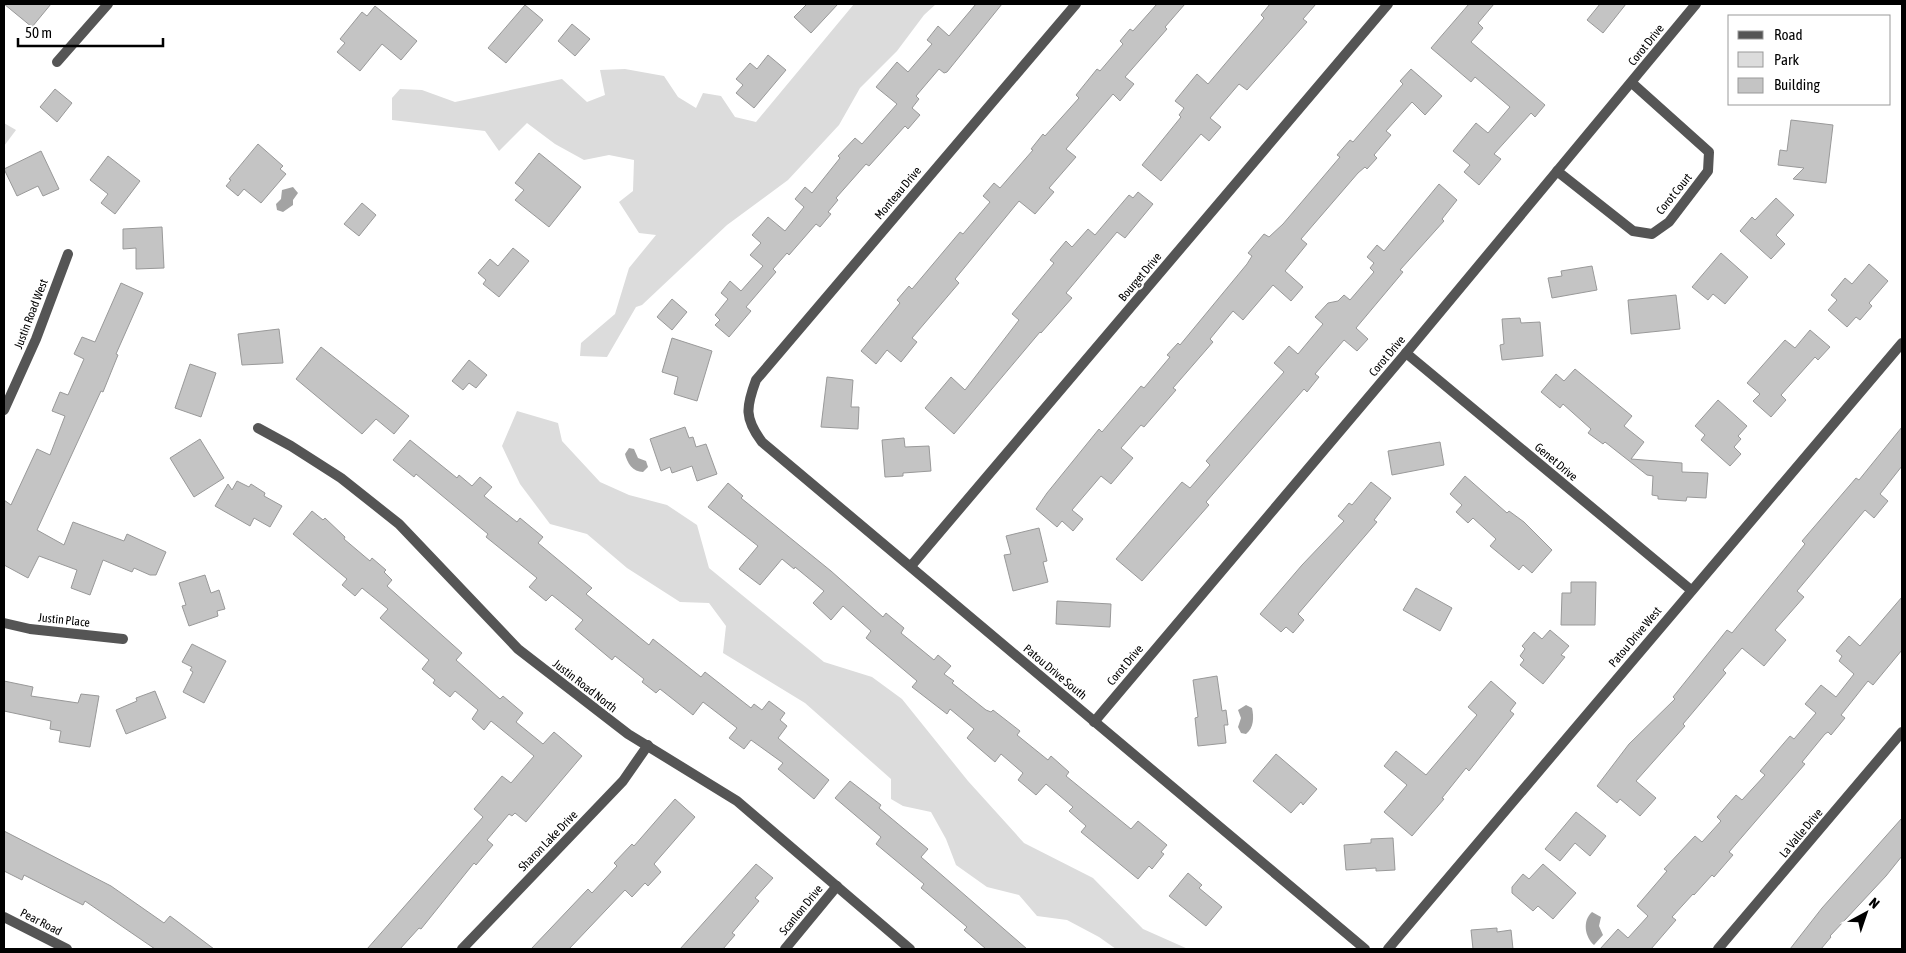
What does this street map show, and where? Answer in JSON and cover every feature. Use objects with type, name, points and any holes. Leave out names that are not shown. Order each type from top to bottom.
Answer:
[{"type":"street","points":[[57,62],[108,4]]},
{"type":"street","name":"Monteau Drive","points":[[747,403],[756,380],[1076,4]]},
{"type":"street","name":"Bourget Drive","points":[[911,566],[1388,4]]},
{"type":"street","name":"Corot Drive","points":[[1094,722],[1406,353],[1696,4]]},
{"type":"street","name":"Corot Court","points":[[1557,171],[1633,231],[1652,234],[1669,222],[1708,171],[1709,152],[1632,83]]},
{"type":"street","name":"Justin Road West","points":[[4,410],[36,339],[68,254]]},
{"type":"street","name":"Patou Drive West","points":[[1388,949],[1902,343]]},
{"type":"street","name":"Genet Drive","points":[[1406,353],[1691,590]]},
{"type":"street","name":"Patou Drive South","points":[[747,403],[752,428],[762,442],[1365,949]]},
{"type":"street","name":"Justin Road North","points":[[258,428],[291,446],[341,478],[392,518],[518,649],[628,734],[737,801],[910,949]]},
{"type":"street","name":"Justin Place","points":[[4,622],[30,629],[123,639]]},
{"type":"street","name":"La Valle Drive","points":[[1718,949],[1902,732]]},
{"type":"street","name":"Sharon Lake Drive","points":[[462,949],[623,781],[648,745]]},
{"type":"street","name":"Scanlon Drive","points":[[785,949],[837,886]]},
{"type":"street","name":"Pear Road","points":[[4,917],[67,949]]},
{"type":"green space","points":[[854,4],[936,4],[924,15],[897,51],[860,88],[839,125],[788,180],[727,225],[642,305],[636,307],[607,357],[580,356],[581,343],[615,314],[629,268],[656,235],[639,233],[619,202],[633,191],[634,160],[609,155],[584,160],[555,144],[527,123],[499,151],[485,131],[392,120],[392,98],[400,89],[422,90],[455,102],[562,79],[587,102],[605,95],[600,70],[625,69],[664,76],[678,97],[696,108],[703,93],[721,96],[735,117],[756,122]]},
{"type":"green space","points":[[4,123],[16,130],[4,146]]},
{"type":"green space","points":[[517,411],[558,423],[562,441],[600,482],[629,495],[667,505],[697,525],[709,568],[824,662],[872,677],[902,699],[968,781],[1024,843],[1093,878],[1143,929],[1188,949],[1116,949],[1099,937],[1067,920],[1037,916],[1019,895],[987,887],[956,865],[946,839],[931,812],[903,806],[891,799],[891,779],[805,703],[723,653],[726,626],[709,603],[680,602],[627,568],[587,534],[550,524],[520,484],[502,446]]},
{"type":"shaded area","points":[[293,187],[298,193],[293,200],[293,205],[283,212],[277,210],[276,204],[281,199],[282,190]]},
{"type":"shaded area","points":[[629,448],[634,449],[638,458],[646,461],[648,467],[643,472],[633,469],[627,461],[625,454]]},
{"type":"shaded area","points":[[1246,705],[1252,708],[1253,719],[1251,729],[1246,734],[1241,733],[1238,727],[1241,718],[1238,710]]},
{"type":"shaded area","points":[[1592,912],[1601,917],[1599,926],[1603,935],[1594,945],[1588,938],[1586,929],[1587,920]]},
{"type":"building","points":[[4,4],[51,4],[32,27]]},
{"type":"building","points":[[807,4],[838,4],[811,33],[794,17]]},
{"type":"building","points":[[976,4],[1002,4],[947,72],[944,73],[939,69],[916,96],[919,99],[912,108],[920,115],[908,129],[905,126],[869,166],[866,164],[836,198],[838,200],[828,212],[831,214],[820,227],[816,224],[789,255],[787,253],[773,269],[776,272],[746,307],[751,311],[729,337],[715,325],[720,320],[715,315],[728,299],[721,293],[730,281],[741,291],[763,266],[750,255],[761,243],[752,235],[768,217],[785,231],[804,207],[795,199],[805,187],[812,193],[840,158],[838,156],[855,138],[862,144],[897,104],[876,87],[897,62],[908,72],[932,44],[927,40],[938,26],[949,36]]},
{"type":"building","points":[[1157,4],[1185,4],[1165,27],[1167,29],[1125,77],[1134,84],[1120,101],[1113,94],[1066,149],[1076,157],[1049,188],[1054,192],[1035,214],[1019,201],[955,279],[959,283],[912,338],[917,342],[901,362],[887,350],[876,364],[861,351],[900,303],[897,300],[909,286],[912,289],[960,232],[963,234],[990,202],[983,196],[994,183],[1000,188],[1033,150],[1031,149],[1043,134],[1045,136],[1079,98],[1076,95],[1097,69],[1100,71],[1123,44],[1120,41],[1130,29],[1133,31]]},
{"type":"building","points":[[1270,4],[1316,4],[1303,19],[1307,22],[1247,90],[1239,84],[1210,118],[1221,127],[1209,141],[1201,134],[1161,181],[1142,165],[1181,117],[1179,115],[1184,108],[1175,101],[1197,74],[1208,84],[1264,18],[1261,15]]},
{"type":"building","points":[[1469,4],[1494,4],[1478,23],[1483,28],[1471,42],[1545,105],[1535,117],[1531,113],[1494,154],[1501,159],[1479,185],[1464,172],[1470,165],[1453,151],[1476,123],[1488,133],[1510,107],[1475,77],[1471,82],[1431,48]]},
{"type":"building","points":[[1600,4],[1626,4],[1603,33],[1587,20]]},
{"type":"building","points":[[525,5],[543,20],[506,63],[488,48]]},
{"type":"building","points":[[375,6],[417,41],[401,60],[382,44],[360,71],[337,52],[345,43],[340,39],[362,12],[367,16]]},
{"type":"building","points":[[572,24],[590,39],[575,56],[558,41]]},
{"type":"building","points":[[768,55],[786,70],[754,108],[736,93],[743,85],[736,79],[750,63],[757,69]]},
{"type":"building","points":[[1411,69],[1442,96],[1425,115],[1412,102],[1386,131],[1391,135],[1374,155],[1377,158],[1367,169],[1365,167],[1358,173],[1301,239],[1307,244],[1285,271],[1303,287],[1291,301],[1273,285],[1243,320],[1233,311],[1210,339],[1213,342],[1173,388],[1176,390],[1144,427],[1141,425],[1121,448],[1133,458],[1111,484],[1101,476],[1072,510],[1083,519],[1073,531],[1062,521],[1057,527],[1036,509],[1047,493],[1099,429],[1102,432],[1141,386],[1144,388],[1170,357],[1167,355],[1178,343],[1180,345],[1247,264],[1252,256],[1248,253],[1264,234],[1269,237],[1283,224],[1340,157],[1337,155],[1350,140],[1353,142],[1403,84],[1400,81]]},
{"type":"building","points":[[55,89],[72,103],[57,122],[40,107]]},
{"type":"building","points":[[1791,120],[1833,125],[1826,183],[1793,179],[1804,168],[1778,165],[1780,150],[1787,151]]},
{"type":"building","points":[[258,144],[283,166],[280,169],[286,174],[261,203],[244,189],[238,196],[226,186],[231,180],[229,179]]},
{"type":"building","points":[[41,151],[59,189],[43,196],[38,186],[17,196],[4,169]]},
{"type":"building","points":[[539,153],[581,187],[549,227],[515,200],[524,190],[515,183]]},
{"type":"building","points":[[108,156],[140,181],[115,214],[101,203],[108,194],[90,180]]},
{"type":"building","points":[[1439,184],[1457,200],[1442,219],[1444,221],[1400,270],[1403,272],[1356,328],[1368,339],[1357,351],[1344,340],[1315,374],[1319,377],[1307,392],[1304,389],[1206,502],[1209,505],[1142,581],[1116,559],[1182,482],[1190,488],[1210,465],[1206,461],[1284,372],[1274,363],[1289,346],[1298,354],[1323,324],[1315,317],[1328,303],[1338,301],[1344,295],[1350,300],[1374,272],[1370,268],[1374,263],[1367,257],[1377,245],[1384,251]]},
{"type":"building","points":[[1138,192],[1153,204],[1125,238],[1117,232],[1066,293],[1072,298],[1040,332],[954,434],[925,408],[951,377],[965,390],[1019,320],[1012,314],[1054,263],[1050,260],[1066,241],[1072,247],[1088,229],[1095,235],[1129,195],[1133,198]]},
{"type":"building","points":[[1776,198],[1794,215],[1776,235],[1785,244],[1771,259],[1740,231],[1752,217],[1755,220]]},
{"type":"building","points":[[362,203],[376,215],[359,236],[344,224]]},
{"type":"building","points":[[162,227],[164,268],[136,269],[136,248],[123,249],[123,229]]},
{"type":"building","points":[[513,248],[529,261],[499,297],[483,284],[486,280],[478,273],[490,259],[498,266]]},
{"type":"building","points":[[1721,253],[1748,277],[1725,304],[1713,294],[1708,300],[1692,287]]},
{"type":"building","points":[[1869,264],[1888,281],[1869,303],[1872,306],[1860,320],[1856,317],[1847,327],[1828,310],[1837,300],[1831,295],[1845,278],[1852,284]]},
{"type":"building","points":[[1592,266],[1597,290],[1552,298],[1548,278],[1562,276],[1561,271]]},
{"type":"building","points":[[121,283],[143,293],[116,354],[118,355],[103,392],[101,391],[37,530],[64,545],[73,522],[124,541],[127,534],[166,552],[156,575],[150,575],[134,568],[132,572],[103,560],[90,595],[71,588],[77,570],[39,556],[28,578],[4,565],[4,500],[11,505],[37,449],[50,455],[65,416],[52,411],[60,392],[68,395],[84,359],[74,354],[82,337],[95,342]]},
{"type":"building","points":[[1676,295],[1680,329],[1631,334],[1628,300]]},
{"type":"building","points":[[672,299],[687,312],[672,330],[657,317]]},
{"type":"building","points":[[1520,318],[1521,323],[1540,322],[1543,356],[1502,360],[1500,345],[1504,344],[1502,319]]},
{"type":"building","points":[[279,329],[283,363],[242,365],[238,334]]},
{"type":"building","points":[[1810,330],[1830,347],[1818,360],[1815,357],[1781,395],[1786,400],[1771,417],[1753,401],[1760,394],[1747,383],[1785,340],[1795,348]]},
{"type":"building","points":[[672,338],[712,351],[697,401],[674,394],[678,377],[662,372]]},
{"type":"building","points":[[321,347],[409,416],[394,434],[376,419],[362,434],[296,379]]},
{"type":"building","points":[[469,360],[487,375],[476,388],[469,383],[463,390],[452,381]]},
{"type":"building","points":[[190,364],[216,373],[201,417],[175,408]]},
{"type":"building","points":[[1575,369],[1632,416],[1624,426],[1644,442],[1631,459],[1682,463],[1682,472],[1708,473],[1706,498],[1687,497],[1686,501],[1658,499],[1658,496],[1652,495],[1653,476],[1647,475],[1605,442],[1603,444],[1588,433],[1591,429],[1563,404],[1560,408],[1541,392],[1556,374],[1564,381]]},
{"type":"building","points":[[827,377],[853,380],[851,407],[859,407],[858,429],[821,427]]},
{"type":"building","points":[[1718,400],[1747,426],[1738,436],[1741,439],[1734,447],[1741,454],[1730,466],[1701,440],[1705,435],[1695,426]]},
{"type":"building","points":[[685,427],[689,438],[693,437],[696,447],[706,444],[717,474],[697,481],[692,466],[672,473],[670,467],[661,471],[650,439]]},
{"type":"building","points":[[1902,427],[1902,466],[1880,494],[1888,501],[1874,518],[1865,510],[1797,591],[1804,597],[1775,630],[1786,640],[1764,666],[1742,648],[1723,670],[1726,673],[1683,724],[1685,726],[1636,781],[1656,798],[1640,816],[1620,799],[1617,803],[1597,786],[1629,744],[1675,699],[1673,697],[1727,630],[1732,633],[1805,544],[1802,541],[1856,478],[1859,480]]},
{"type":"building","points":[[904,438],[905,447],[929,446],[931,471],[903,473],[903,476],[885,477],[882,440]]},
{"type":"building","points":[[200,439],[224,478],[194,497],[170,458]]},
{"type":"building","points":[[410,440],[457,478],[459,475],[472,486],[480,477],[492,487],[484,496],[517,522],[520,518],[543,537],[538,543],[592,588],[586,594],[649,645],[653,639],[701,677],[705,672],[751,708],[754,704],[762,710],[769,701],[785,713],[780,720],[787,726],[778,738],[829,780],[814,799],[778,769],[783,763],[751,740],[744,749],[729,738],[737,728],[703,702],[693,715],[660,689],[656,693],[642,682],[644,679],[615,656],[612,660],[575,629],[583,620],[552,595],[546,601],[529,587],[537,578],[486,537],[488,534],[416,474],[414,477],[393,460]]},
{"type":"building","points":[[1440,442],[1444,465],[1392,475],[1388,451]]},
{"type":"building","points":[[1465,476],[1507,513],[1509,511],[1524,522],[1552,550],[1532,573],[1523,565],[1519,570],[1490,546],[1496,539],[1473,518],[1468,523],[1456,512],[1462,505],[1450,494]]},
{"type":"building","points":[[237,481],[249,487],[251,484],[265,493],[264,496],[282,506],[270,527],[254,518],[250,526],[215,506],[228,484],[232,490]]},
{"type":"building","points":[[1371,482],[1391,498],[1374,520],[1377,522],[1298,614],[1304,620],[1293,633],[1286,627],[1281,632],[1260,614],[1302,565],[1344,521],[1338,516],[1349,503],[1352,505]]},
{"type":"building","points":[[728,483],[743,496],[741,498],[831,571],[883,617],[886,613],[904,628],[901,633],[934,660],[938,655],[951,666],[944,674],[954,681],[952,683],[986,710],[991,712],[993,710],[1020,731],[1017,735],[1048,760],[1051,756],[1069,772],[1066,776],[1131,829],[1138,821],[1167,845],[1161,852],[1164,854],[1152,869],[1149,866],[1138,879],[1081,832],[1086,826],[1069,811],[1073,807],[1046,784],[1036,795],[1018,780],[1023,773],[1001,754],[995,762],[967,738],[974,729],[950,709],[947,714],[912,687],[917,681],[866,638],[871,631],[843,606],[831,620],[813,603],[824,591],[795,567],[794,569],[782,559],[760,585],[739,569],[758,546],[708,507]]},
{"type":"building","points":[[312,511],[323,520],[325,518],[345,537],[344,539],[370,561],[372,558],[386,570],[384,572],[392,580],[387,586],[462,653],[456,660],[500,699],[503,696],[523,713],[516,722],[543,744],[554,732],[582,756],[526,822],[515,813],[512,816],[509,814],[487,840],[493,845],[476,865],[474,863],[421,929],[419,928],[400,949],[367,949],[483,817],[474,809],[502,776],[511,783],[534,756],[491,721],[484,730],[472,719],[478,710],[455,691],[450,697],[433,683],[435,680],[422,669],[429,660],[380,618],[388,609],[362,588],[355,596],[342,585],[347,579],[293,534]]},
{"type":"building","points":[[1039,528],[1047,561],[1043,562],[1048,582],[1013,591],[1004,555],[1011,554],[1006,536]]},
{"type":"building","points":[[205,575],[211,593],[219,590],[225,609],[217,611],[218,616],[189,626],[182,606],[186,605],[179,583]]},
{"type":"building","points":[[1571,582],[1596,582],[1595,625],[1561,625],[1562,593],[1571,593]]},
{"type":"building","points":[[1416,588],[1452,608],[1440,631],[1403,610]]},
{"type":"building","points":[[1902,597],[1902,650],[1873,685],[1868,681],[1841,715],[1845,718],[1831,735],[1828,732],[1825,734],[1802,762],[1805,764],[1729,852],[1733,855],[1714,877],[1712,875],[1672,917],[1676,920],[1651,949],[1600,949],[1618,929],[1628,938],[1648,916],[1637,906],[1667,871],[1664,869],[1695,836],[1702,842],[1721,821],[1717,817],[1736,795],[1742,800],[1765,775],[1760,771],[1790,736],[1794,739],[1816,713],[1805,704],[1821,685],[1836,697],[1854,674],[1839,661],[1842,656],[1836,651],[1849,636],[1860,646]]},
{"type":"building","points":[[1057,601],[1111,604],[1110,627],[1056,624]]},
{"type":"building","points":[[1550,630],[1569,646],[1561,655],[1565,657],[1543,684],[1520,665],[1524,660],[1520,656],[1525,649],[1522,646],[1534,632],[1542,639]]},
{"type":"building","points":[[192,644],[226,661],[204,703],[183,692],[193,672],[190,670],[192,667],[182,662]]},
{"type":"building","points":[[1217,676],[1222,711],[1226,710],[1228,725],[1224,725],[1226,743],[1198,746],[1195,718],[1198,717],[1193,680]]},
{"type":"building","points":[[4,681],[33,687],[31,696],[78,703],[81,694],[99,696],[90,747],[59,742],[61,731],[50,729],[51,721],[4,711]]},
{"type":"building","points":[[1491,681],[1516,703],[1510,711],[1514,714],[1469,771],[1466,768],[1442,798],[1444,799],[1412,836],[1384,812],[1407,785],[1384,766],[1396,751],[1426,775],[1477,715],[1468,707]]},
{"type":"building","points":[[155,691],[166,718],[126,734],[116,710],[137,701],[136,698]]},
{"type":"building","points":[[1276,754],[1317,789],[1303,805],[1301,802],[1291,813],[1253,781]]},
{"type":"building","points":[[850,781],[881,805],[879,808],[928,849],[921,857],[1027,949],[986,949],[964,930],[967,927],[921,888],[924,884],[876,844],[881,837],[835,798]]},
{"type":"building","points":[[675,799],[695,817],[654,864],[661,872],[648,886],[645,883],[632,897],[625,890],[569,949],[531,949],[588,889],[592,893],[617,866],[614,863],[632,844],[634,846]]},
{"type":"building","points":[[1576,812],[1606,836],[1590,856],[1575,843],[1560,861],[1545,849]]},
{"type":"building","points":[[1902,818],[1902,856],[1886,876],[1830,936],[1821,949],[1790,949],[1822,908]]},
{"type":"building","points":[[4,831],[111,886],[164,923],[170,916],[214,949],[155,949],[85,901],[83,905],[24,875],[22,880],[4,871]]},
{"type":"building","points":[[1393,838],[1395,870],[1376,871],[1376,868],[1346,870],[1344,845],[1371,843],[1371,839]]},
{"type":"building","points":[[756,864],[773,878],[755,898],[759,901],[732,933],[735,935],[723,949],[680,949]]},
{"type":"building","points":[[1543,864],[1576,893],[1553,919],[1538,906],[1533,911],[1512,893],[1512,887],[1523,874],[1529,879]]},
{"type":"building","points":[[1188,873],[1202,885],[1199,888],[1222,907],[1206,926],[1169,896]]},
{"type":"building","points":[[1497,928],[1497,932],[1511,930],[1513,949],[1473,949],[1471,930]]}]
